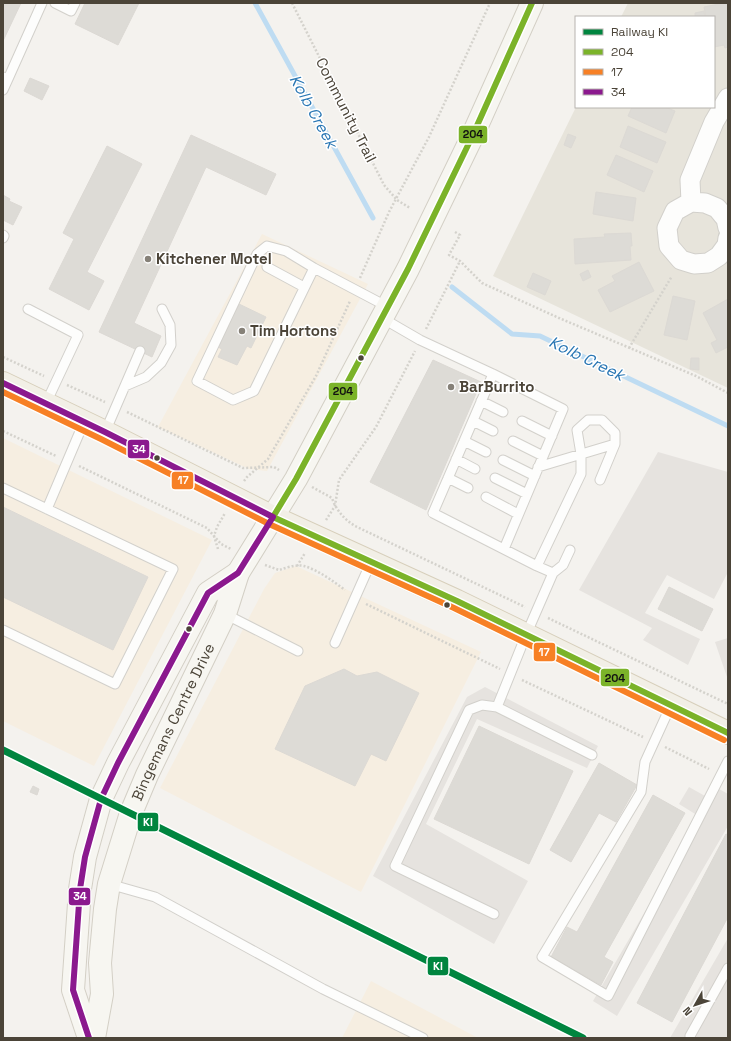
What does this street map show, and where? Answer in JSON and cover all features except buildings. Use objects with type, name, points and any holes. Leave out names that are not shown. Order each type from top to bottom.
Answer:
[{"type":"main road","name":"Bingemans Centre Drive","points":[[94,1038],[102,994],[100,963],[109,884],[131,813],[147,775],[225,614],[238,573],[296,479],[408,269],[471,139],[532,3]]},
{"type":"main road","points":[[3,383],[105,432],[273,517],[526,635],[728,733]]},
{"type":"main road","name":"Bingemans Centre Drive","points":[[89,1038],[73,990],[80,889],[85,858],[101,799],[118,763],[208,593],[238,573]]},
{"type":"street","points":[[691,202],[690,180],[714,122],[728,98]]},
{"type":"street","points":[[728,228],[726,219],[717,208],[705,203],[691,202],[675,211],[667,228],[669,246],[681,260],[694,264],[708,263],[719,256],[727,245],[728,238]]},
{"type":"lane","points":[[3,90],[5,78],[42,3]]},
{"type":"lane","points":[[55,3],[71,11],[75,3]]},
{"type":"lane","points":[[314,268],[254,391],[233,400],[198,381],[257,254],[267,246],[286,251],[314,268],[355,289],[420,340],[494,374],[563,409],[504,549]]},
{"type":"lane","points":[[267,267],[304,287]]},
{"type":"lane","points":[[28,309],[78,335],[46,404]]},
{"type":"lane","points":[[125,386],[146,377],[161,363],[171,345],[170,325],[162,309]]},
{"type":"lane","points":[[105,432],[140,351]]},
{"type":"lane","points":[[494,374],[433,513],[553,573]]},
{"type":"lane","points":[[481,401],[503,412]]},
{"type":"lane","points":[[537,566],[581,474],[581,454],[577,430],[588,420],[602,420],[615,433],[615,444],[600,480]]},
{"type":"lane","points":[[473,421],[493,431]]},
{"type":"lane","points":[[522,421],[552,436]]},
{"type":"lane","points":[[47,508],[84,422]]},
{"type":"lane","points":[[464,441],[486,452]]},
{"type":"lane","points":[[513,441],[543,456]]},
{"type":"lane","points":[[504,460],[537,471],[581,454],[615,444]]},
{"type":"lane","points":[[456,459],[475,468]]},
{"type":"lane","points":[[448,478],[468,488]]},
{"type":"lane","points":[[495,478],[527,494]]},
{"type":"lane","points":[[3,488],[173,569],[115,684],[3,630]]},
{"type":"lane","points":[[486,497],[518,514]]},
{"type":"lane","points":[[497,708],[553,573],[563,565],[570,550]]},
{"type":"lane","points":[[335,643],[371,562]]},
{"type":"lane","points":[[225,614],[298,651]]},
{"type":"lane","points":[[494,914],[395,866],[470,710],[482,705],[497,708],[592,756]]},
{"type":"lane","points":[[671,705],[645,762],[641,792],[542,957],[608,996],[728,761]]},
{"type":"lane","points":[[109,884],[155,897],[323,989],[423,1038]]},
{"type":"lane","points":[[690,1036],[728,968]]},
{"type":"path","name":"Community Trail","points":[[292,3],[384,185],[396,200],[410,208]]},
{"type":"path","points":[[246,477],[268,459],[316,376],[389,212],[430,137],[490,3]]},
{"type":"path","points":[[455,232],[460,235],[449,255],[460,261],[482,283],[696,376],[728,393]]},
{"type":"path","points":[[334,507],[338,480],[376,427],[460,261]]},
{"type":"path","points":[[630,348],[672,276]]},
{"type":"path","points":[[3,358],[46,377]]},
{"type":"path","points":[[74,388],[101,400]]},
{"type":"path","points":[[136,416],[243,468],[274,467]]},
{"type":"path","points":[[3,431],[57,457]]},
{"type":"path","points":[[90,472],[207,528],[221,544]]},
{"type":"path","points":[[332,498],[334,507],[345,519],[355,526]]},
{"type":"path","points":[[217,527],[214,536],[218,549]]},
{"type":"path","points":[[296,566],[299,562]]},
{"type":"path","points":[[274,569],[279,570],[290,566],[303,566],[321,574]]},
{"type":"shaded area","points":[[628,3],[728,3],[728,388],[493,276],[576,108],[715,108],[715,16],[622,16]]},
{"type":"shaded area","points":[[262,234],[368,284],[267,471],[249,469],[158,427]]},
{"type":"shaded area","points":[[3,438],[212,540],[94,766],[3,721]]},
{"type":"shaded area","points":[[658,452],[728,472],[728,572],[714,599],[667,575],[645,613],[700,639],[688,665],[643,640],[652,628],[579,590]]},
{"type":"shaded area","points":[[296,566],[481,652],[361,892],[160,788],[264,589],[275,573]]},
{"type":"shaded area","points":[[728,638],[728,677],[727,677],[715,642]]},
{"type":"shaded area","points":[[485,687],[598,746],[587,768],[477,719],[426,824],[528,881],[494,944],[373,876],[467,697]]},
{"type":"shaded area","points":[[712,785],[728,794],[728,826],[617,1016],[593,1001],[700,817],[679,804],[689,787],[705,796]]},
{"type":"shaded area","points":[[728,938],[728,1038],[670,1038]]},
{"type":"shaded area","points":[[371,981],[478,1038],[342,1038]]},
{"type":"waterway","name":"Kolb Creek","points":[[255,3],[373,218]]},
{"type":"waterway","name":"Kolb Creek","points":[[452,287],[512,334],[540,336],[728,426]]},
{"type":"rail line","name":"KI","points":[[3,750],[583,1038]]},
{"type":"transit line","name":"204","points":[[273,517],[296,479],[408,269],[471,139],[532,3]]},
{"type":"transit line","name":"34","points":[[3,383],[105,432],[273,517]]},
{"type":"transit line","name":"17","points":[[3,392],[101,439],[269,524],[454,608],[724,740]]},
{"type":"transit line","name":"204","points":[[273,517],[457,601],[728,733]]},
{"type":"transit line","name":"34","points":[[89,1038],[73,990],[80,889],[85,857],[101,799],[118,763],[208,593],[238,573],[273,517]]},
{"type":"place","name":"Kitchener Motel","points":[[148,259]]},
{"type":"place","name":"Tim Hortons","points":[[242,331]]},
{"type":"place","name":"BarBurrito","points":[[451,387]]}]
